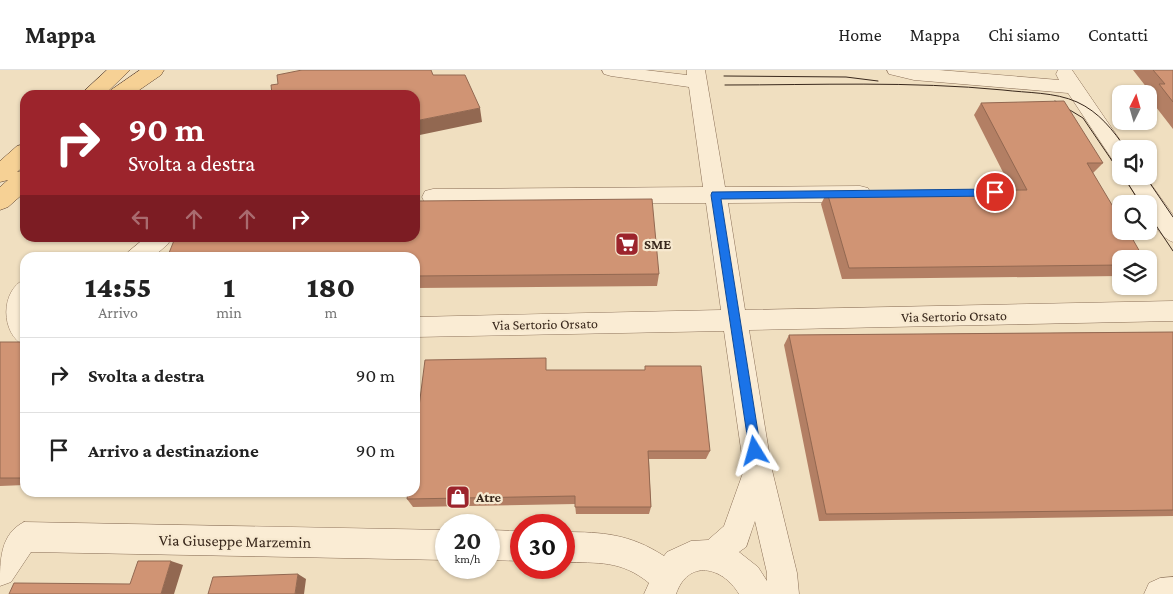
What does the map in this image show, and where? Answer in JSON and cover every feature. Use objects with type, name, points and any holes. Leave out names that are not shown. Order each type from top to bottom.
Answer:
[{"type":"main road","points":[[97,90],[120,70]]},
{"type":"main road","points":[[123,90],[145,70]]},
{"type":"main road","points":[[125,90],[154,70]]},
{"type":"main road","points":[[0,174],[20,156]]},
{"type":"main road","points":[[0,201],[20,183]]},
{"type":"street","points":[[611,70],[657,78],[697,76],[758,470],[782,573],[782,594]]},
{"type":"street","points":[[896,70],[914,74],[1074,87]]},
{"type":"street","points":[[1062,70],[1112,144]]},
{"type":"street","points":[[1140,185],[1173,233]]},
{"type":"street","points":[[433,197],[879,194]]},
{"type":"street","points":[[144,252],[156,242]]},
{"type":"street","points":[[0,293],[20,288]]},
{"type":"street","points":[[14,332],[11,313],[14,303],[20,294]]},
{"type":"street","name":"Via Sertorio Orsato","points":[[420,327],[1173,312]]},
{"type":"street","points":[[714,555],[735,536],[758,470]]},
{"type":"street","name":"Via Giuseppe Marzemin","points":[[0,572],[24,537],[435,544]]},
{"type":"street","points":[[575,546],[612,547],[623,550],[650,563],[663,586],[678,564],[686,559],[696,556],[714,555],[741,569],[748,577],[757,594]]},
{"type":"street","points":[[1160,594],[1173,593]]},
{"type":"building","points":[[302,70],[431,70],[433,75],[465,75],[480,108],[420,120],[420,90],[272,90],[271,85],[278,84],[277,75]]},
{"type":"building","points":[[1153,70],[1173,70],[1173,102],[1159,84],[1165,84]]},
{"type":"building","points":[[1064,101],[1103,163],[1087,163],[1112,205],[1112,240],[1133,240],[1139,250],[1112,250],[1112,265],[849,268],[827,192],[1027,190],[981,103]]},
{"type":"building","points":[[652,199],[659,274],[420,276],[420,252],[169,252],[173,242],[420,242],[420,201]]},
{"type":"building","points":[[1173,332],[1173,510],[826,514],[789,335]]},
{"type":"building","points":[[0,342],[20,342],[20,478],[0,478]]},
{"type":"building","points":[[546,358],[546,370],[645,370],[645,366],[701,366],[710,451],[648,451],[651,507],[575,507],[575,496],[407,499],[407,497],[420,497],[420,399],[425,360]]},
{"type":"building","points":[[138,561],[171,561],[161,594],[9,594],[14,583],[130,584]]},
{"type":"building","points":[[298,574],[295,594],[208,594],[213,577]]},
{"type":"tram line","points":[[724,76],[846,77],[878,81]]},
{"type":"tram line","points":[[725,85],[934,85],[1031,92],[1068,99],[1085,106],[1099,116],[1120,140]]},
{"type":"tram line","points":[[1055,101],[1083,118],[1112,161]]},
{"type":"tram line","points":[[1129,185],[1135,195]]},
{"type":"tram line","points":[[1151,185],[1173,217]]},
{"type":"tram line","points":[[1157,227],[1173,251]]},
{"type":"place","name":"SME","points":[[627,244]]},
{"type":"place","name":"Atre","points":[[458,497]]},
{"type":"route","points":[[755,451],[716,195],[995,192]]}]
